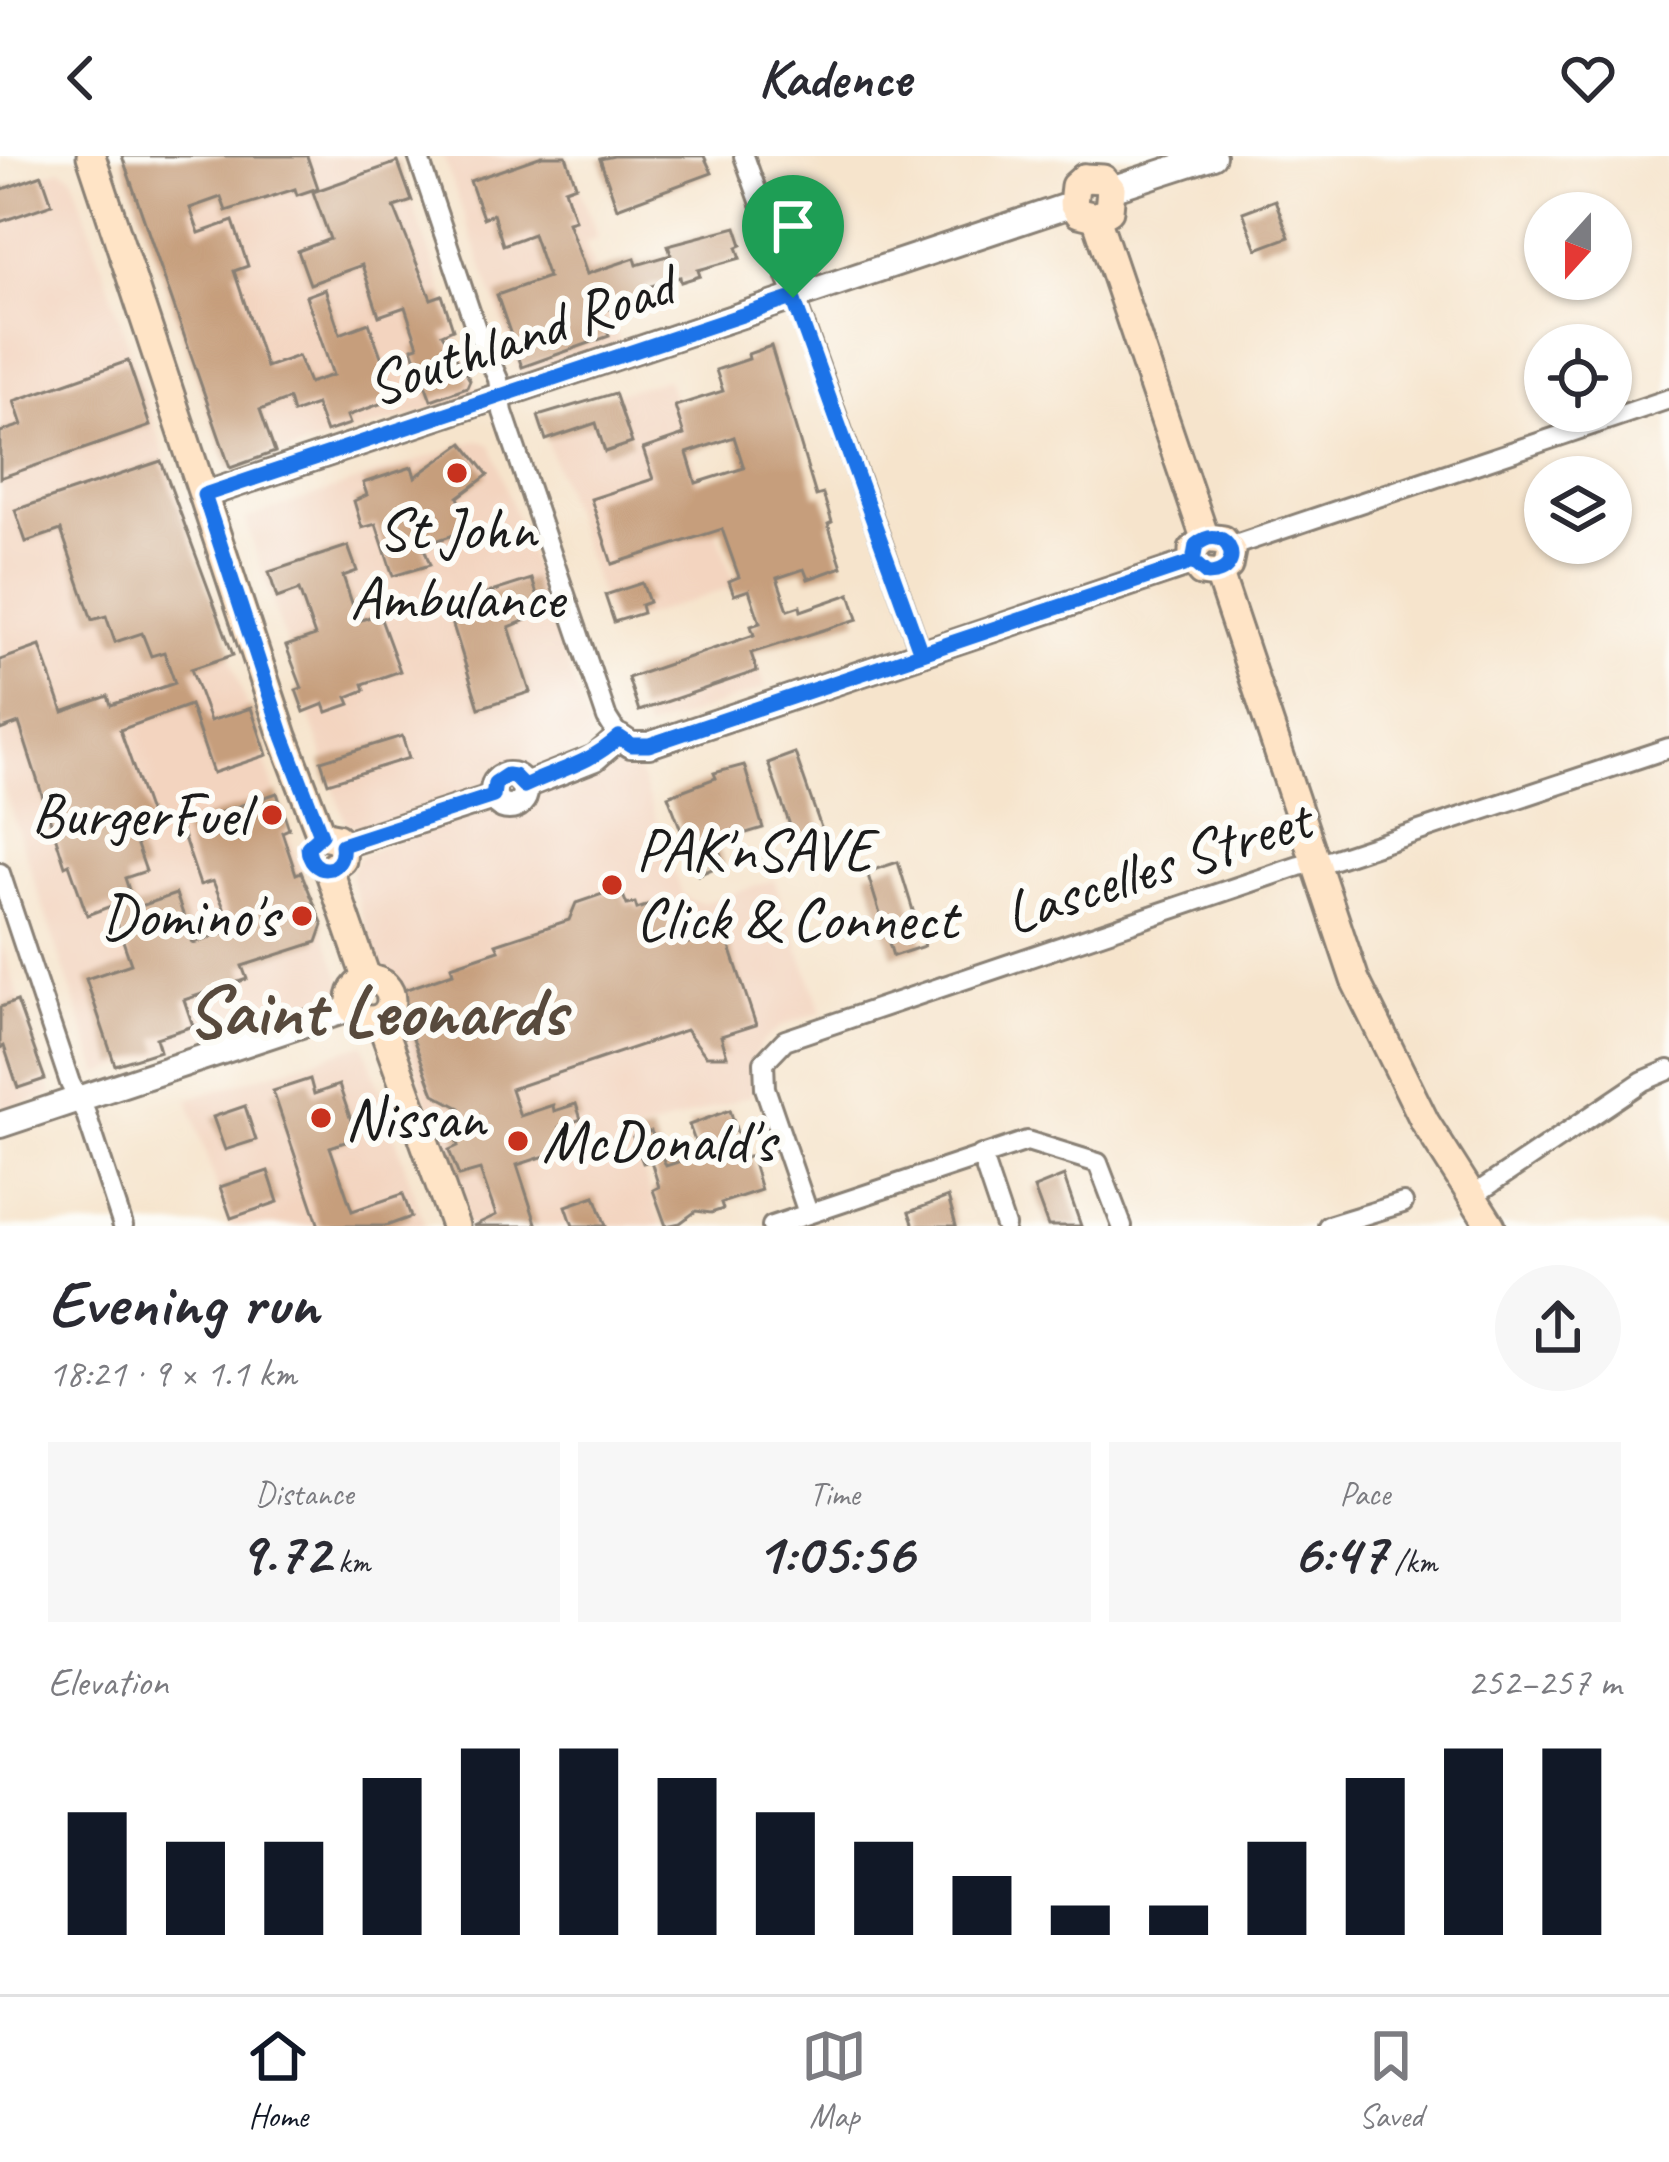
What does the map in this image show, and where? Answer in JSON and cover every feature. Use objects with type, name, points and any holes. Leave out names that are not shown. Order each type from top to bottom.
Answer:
[{"type":"main road","points":[[91,156],[283,736],[331,850],[367,980],[382,983],[390,993],[390,1010],[368,1016]]},
{"type":"main road","points":[[1083,189],[1108,210],[1112,189]]},
{"type":"main road","points":[[1083,189],[1355,980],[1408,1091],[1491,1226]]},
{"type":"main road","points":[[368,1016],[440,1226]]},
{"type":"main road","points":[[368,1016],[455,1226]]},
{"type":"street","points":[[418,156],[476,329],[498,379],[607,718],[619,737],[631,745],[649,745],[1669,398]]},
{"type":"street","points":[[744,156],[921,653]]},
{"type":"street","points":[[1112,189],[1214,156]]},
{"type":"street","name":"Southland Road","points":[[204,495],[793,298],[1083,189]]},
{"type":"street","points":[[331,850],[493,796],[495,783],[507,775],[524,786],[595,758],[619,737]]},
{"type":"street","name":"Lascelles Street","points":[[808,1213],[765,1088],[764,1062],[785,1040],[1669,748]]},
{"type":"street","points":[[0,873],[123,1226]]},
{"type":"street","points":[[0,1125],[368,1016]]},
{"type":"street","points":[[1471,1197],[1642,1081],[1669,1070]]},
{"type":"street","points":[[772,1226],[1027,1141],[1098,1163],[1122,1226]]},
{"type":"street","points":[[981,1155],[1005,1226]]},
{"type":"street","points":[[1328,1226],[1403,1203]]},
{"type":"shaded area","points":[[121,156],[396,156],[479,395],[228,470]]},
{"type":"shaded area","points":[[443,156],[567,156],[598,237],[585,243],[619,342],[521,375]]},
{"type":"shaded area","points":[[61,169],[73,176],[301,872],[348,996],[99,1074],[0,778],[0,190]]},
{"type":"shaded area","points":[[667,379],[735,586],[611,627],[538,416]]},
{"type":"shaded area","points":[[479,440],[491,445],[594,741],[590,750],[396,820],[366,827],[346,825],[245,519]]},
{"type":"shaded area","points":[[748,636],[766,688],[646,730],[627,677]]},
{"type":"shaded area","points":[[612,760],[636,763],[682,894],[690,900],[704,903],[774,880],[822,1012],[782,1026],[762,1042],[751,1062],[752,1095],[631,1135],[662,1226],[468,1226],[402,1027],[396,1024],[393,992],[377,967],[351,877],[353,868],[358,858],[380,847],[491,809],[505,814],[526,805],[529,796]]},
{"type":"shaded area","points":[[0,941],[52,1094],[0,1111]]},
{"type":"shaded area","points":[[364,1044],[425,1226],[229,1226],[188,1099]]},
{"type":"building","points":[[122,156],[307,156],[318,188],[297,195],[295,189],[226,211],[221,197],[190,208],[199,233],[233,221],[248,266],[234,271],[266,367],[298,356],[309,383],[333,375],[306,296],[325,289],[340,334],[369,323],[396,398],[347,416],[350,424],[326,432],[316,405],[293,413],[289,399],[260,410],[275,452],[230,468]]},
{"type":"building","points":[[542,156],[566,156],[576,185],[565,189],[575,220],[568,222],[587,274],[635,258],[637,265],[671,255],[668,245],[736,227],[741,258],[698,270],[700,276],[681,282],[680,277],[645,288],[649,300],[600,311],[609,336],[522,367],[497,295],[548,277],[533,234],[503,245],[493,214],[483,218],[470,181]]},
{"type":"building","points":[[704,156],[712,173],[617,208],[600,159]]},
{"type":"building","points":[[398,162],[412,201],[394,207],[431,299],[442,295],[453,329],[442,334],[470,380],[467,387],[431,400],[412,348],[418,346],[405,307],[379,316],[362,265],[310,284],[298,251],[330,239],[313,192]]},
{"type":"building","points":[[42,175],[52,204],[0,222],[0,190]]},
{"type":"building","points":[[1275,200],[1289,237],[1257,249],[1243,212]]},
{"type":"building","points":[[771,346],[816,496],[823,494],[832,522],[828,524],[842,567],[808,579],[804,569],[777,578],[788,610],[800,606],[801,611],[850,594],[858,619],[751,653],[757,671],[639,711],[628,678],[754,635],[751,626],[760,623],[749,590],[734,595],[729,581],[739,577],[722,529],[612,564],[591,499],[653,479],[643,449],[684,435],[675,406],[723,391],[716,370],[749,359],[748,354]],"holes":[[[734,437],[744,468],[696,483],[687,453]]]},
{"type":"building","points":[[128,361],[150,426],[0,478],[0,432],[22,425],[14,401]]},
{"type":"building","points":[[615,393],[632,443],[605,452],[596,423],[546,440],[538,416]]},
{"type":"building","points":[[463,443],[488,475],[458,497],[469,530],[423,545],[430,565],[393,576],[376,524],[362,528],[354,501],[367,495],[363,483],[412,467],[415,477]]},
{"type":"building","points":[[161,461],[233,655],[191,669],[210,721],[251,708],[267,755],[213,773],[190,705],[120,730],[152,821],[131,828],[146,871],[125,878],[135,908],[176,894],[193,943],[233,930],[213,881],[200,885],[180,826],[277,793],[289,829],[282,832],[296,874],[301,872],[323,925],[317,942],[242,966],[247,979],[184,1000],[193,1026],[156,1038],[160,1051],[115,1065],[86,979],[131,964],[111,906],[87,915],[69,864],[65,866],[19,723],[0,730],[0,660],[40,646],[63,712],[108,696],[111,705],[175,683],[164,652],[151,656],[142,633],[115,642],[106,616],[92,620],[61,530],[26,542],[15,510]]},
{"type":"building","points":[[348,546],[357,571],[343,576],[358,621],[379,614],[400,671],[363,684],[365,690],[347,697],[350,704],[327,712],[324,704],[304,712],[296,690],[302,688],[286,646],[315,636],[299,590],[277,598],[269,572]]},
{"type":"building","points":[[532,579],[543,613],[509,627],[530,692],[479,708],[447,606]]},
{"type":"building","points":[[642,583],[649,602],[641,605],[643,613],[614,622],[605,595]]},
{"type":"building","points":[[402,736],[409,758],[328,783],[321,761]]},
{"type":"building","points":[[795,753],[825,839],[798,848],[768,763]]},
{"type":"building","points":[[744,765],[763,828],[716,842],[724,864],[698,875],[668,796],[716,778],[714,773]]},
{"type":"building","points":[[898,862],[924,946],[893,956],[867,872]]},
{"type":"building","points":[[620,888],[627,905],[635,903],[637,909],[655,903],[660,916],[675,925],[682,945],[725,932],[756,1025],[721,1036],[727,1056],[706,1056],[686,1030],[511,1089],[520,1116],[553,1105],[554,1111],[576,1104],[581,1119],[560,1127],[567,1149],[517,1165],[537,1226],[473,1226],[496,1215],[480,1170],[459,1176],[449,1150],[458,1146],[453,1130],[466,1126],[460,1108],[434,1094],[403,1012],[401,991],[453,973],[451,966],[499,950],[496,944],[569,920],[576,903]]},
{"type":"building","points":[[17,1001],[45,1079],[18,1088],[4,1046],[0,1048],[0,1007]]},
{"type":"building","points":[[310,1079],[314,1094],[339,1085],[357,1138],[330,1147],[352,1211],[403,1194],[411,1217],[386,1226],[319,1226],[273,1091]]},
{"type":"building","points":[[245,1106],[256,1140],[225,1150],[213,1117]]},
{"type":"building","points":[[730,1110],[761,1190],[721,1203],[723,1209],[696,1211],[666,1226],[653,1190],[659,1187],[651,1161],[643,1163],[633,1137],[651,1131],[666,1166],[700,1155],[689,1125]]},
{"type":"building","points":[[268,1171],[278,1202],[231,1218],[220,1187]]},
{"type":"building","points":[[1064,1176],[1081,1226],[1048,1226],[1034,1188]]},
{"type":"building","points":[[595,1196],[606,1226],[573,1226],[566,1206]]},
{"type":"building","points":[[948,1197],[956,1226],[914,1226],[909,1212]]},
{"type":"place","name":"St John Ambulance","points":[[457,473]]},
{"type":"place","name":"BurgerFuel","points":[[272,815]]},
{"type":"place","name":"PAK'nSAVE Click & Connect","points":[[612,885]]},
{"type":"place","name":"Domino's","points":[[302,916]]},
{"type":"place","name":"Nissan","points":[[321,1118]]},
{"type":"place","name":"McDonald's","points":[[518,1141]]},
{"type":"district","name":"Saint Leonards","points":[[376,1011]]},
{"type":"route","points":[[793,298],[204,495],[283,736],[321,835],[308,847],[316,868],[338,866],[344,856],[342,845],[493,796],[495,783],[507,775],[524,786],[595,758],[619,737],[631,745],[649,745],[1193,562],[1201,572],[1213,575],[1228,566],[1231,551],[1211,536],[1196,545],[1193,562],[921,653],[793,298]]}]
